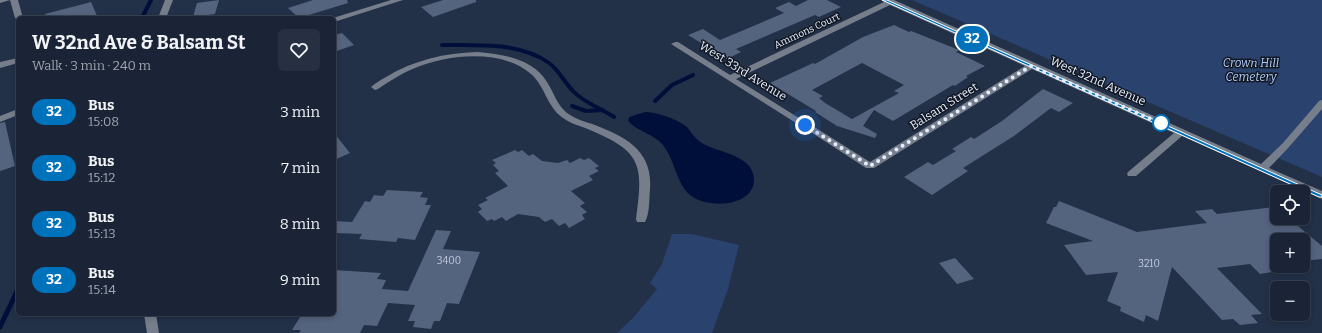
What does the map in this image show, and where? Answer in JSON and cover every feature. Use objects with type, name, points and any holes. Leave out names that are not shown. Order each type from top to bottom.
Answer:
[{"type":"street","points":[[0,1],[6,0]]},
{"type":"street","points":[[14,0],[18,16]]},
{"type":"street","points":[[163,16],[169,0]]},
{"type":"street","points":[[336,19],[399,0]]},
{"type":"street","name":"West 32nd Avenue","points":[[888,1],[1322,195]]},
{"type":"street","name":"Ammons Court","points":[[731,78],[888,1]]},
{"type":"street","name":"West 33rd Avenue","points":[[675,44],[796,120]]},
{"type":"street","points":[[375,87],[405,70],[442,58],[483,56],[503,58],[520,64],[533,71],[544,81],[555,106],[563,114],[573,120],[617,138],[632,148],[643,163],[646,183],[641,219]]},
{"type":"street","points":[[0,65],[16,61]]},
{"type":"street","name":"Balsam Street","points":[[805,125],[870,166],[1031,66]]},
{"type":"street","points":[[1262,169],[1286,145],[1322,103]]},
{"type":"street","points":[[0,118],[16,113]]},
{"type":"street","points":[[1132,174],[1180,132]]},
{"type":"street","points":[[150,316],[153,333]]},
{"type":"green space","name":"Crown Hill Cemetery","points":[[912,0],[1322,0],[1322,177]]},
{"type":"green space","points":[[672,234],[692,234],[739,245],[728,289],[712,333],[617,333],[633,318],[657,289],[650,283],[662,264]]},
{"type":"shaded area","points":[[645,112],[661,115],[678,121],[687,127],[697,139],[705,145],[733,155],[745,162],[750,167],[754,176],[754,182],[751,190],[745,197],[737,201],[717,204],[698,199],[690,195],[685,190],[678,178],[670,157],[663,145],[655,138],[636,128],[628,121],[629,117]]},
{"type":"building","points":[[219,0],[215,14],[193,16],[197,3]]},
{"type":"building","points":[[313,0],[347,0],[348,3],[306,16],[297,16],[288,8]]},
{"type":"building","points":[[443,0],[476,0],[476,2],[433,17],[421,7]]},
{"type":"building","points":[[808,0],[827,0],[841,7],[819,17],[815,15],[736,49],[741,52],[727,59],[688,35],[703,29],[720,40],[784,13],[775,8],[789,2],[796,6]]},
{"type":"building","points":[[91,2],[97,16],[46,16],[45,14]]},
{"type":"building","points":[[894,25],[959,50],[956,52],[985,66],[966,76],[968,77],[955,86],[953,85],[893,121],[874,110],[863,126],[877,134],[875,138],[837,126],[815,112],[816,111],[770,83],[813,63],[815,64],[863,37]],"holes":[[[862,63],[904,85],[894,91],[899,93],[852,119],[825,103],[819,98],[823,96],[812,90]]]},
{"type":"building","points":[[342,33],[354,45],[336,51],[336,34]]},
{"type":"building","points":[[1043,89],[1073,103],[1059,112],[1051,108],[1014,136],[963,168],[968,171],[932,195],[904,177],[928,162],[933,165],[956,151],[952,149],[971,137],[974,139],[1002,121]]},
{"type":"building","points":[[5,122],[15,166],[0,171],[0,123]]},
{"type":"building","points":[[336,136],[350,153],[336,159]]},
{"type":"building","points":[[515,150],[518,152],[522,150],[529,156],[533,154],[542,161],[558,163],[567,160],[570,163],[580,158],[584,160],[589,158],[599,166],[595,168],[599,171],[589,176],[593,180],[571,191],[585,203],[580,206],[587,212],[582,215],[585,219],[569,228],[565,223],[559,226],[552,219],[545,222],[539,217],[518,214],[506,221],[502,217],[494,221],[492,219],[487,221],[478,212],[482,209],[478,205],[488,200],[485,198],[508,186],[495,173],[499,171],[493,165],[496,163],[492,160]]},
{"type":"building","points":[[387,190],[423,192],[420,197],[428,198],[425,205],[431,205],[415,240],[398,238],[396,242],[359,239],[362,234],[336,233],[336,221],[352,222],[365,201],[370,202],[374,195],[383,196]]},
{"type":"building","points":[[1059,201],[1137,232],[1207,223],[1195,211],[1212,209],[1217,214],[1270,207],[1270,225],[1294,225],[1298,226],[1306,233],[1270,233],[1270,272],[1260,274],[1250,264],[1217,268],[1262,314],[1251,315],[1258,323],[1240,325],[1233,319],[1222,320],[1172,267],[1158,321],[1146,315],[1144,322],[1120,311],[1121,307],[1107,301],[1118,272],[1086,275],[1064,245],[1093,241],[1046,223],[1054,207],[1056,207]]},
{"type":"building","points":[[436,230],[451,231],[443,249],[480,252],[459,304],[447,303],[440,321],[434,321],[431,329],[413,327],[415,321],[408,321],[415,305],[388,303],[377,326],[364,325],[360,333],[299,333],[301,330],[292,330],[301,316],[336,316],[336,270],[381,273],[377,279],[386,280],[382,289],[408,291]]},
{"type":"building","points":[[1310,236],[1322,246],[1322,259],[1310,260]]},
{"type":"building","points":[[955,258],[974,279],[957,284],[939,263]]},
{"type":"waterway","points":[[143,16],[151,0]]},
{"type":"waterway","points":[[442,45],[497,46],[525,51],[537,56],[553,66],[577,95],[602,110]]},
{"type":"waterway","points":[[655,101],[672,85],[693,75]]},
{"type":"waterway","points":[[572,106],[586,111],[602,110]]},
{"type":"waterway","points":[[602,110],[614,117]]},
{"type":"waterway","points":[[0,327],[16,293]]},
{"type":"bus line","name":"32","points":[[885,0],[1322,195]]},
{"type":"route","points":[[805,125],[870,166],[1031,66],[1167,126],[1161,123]]}]
